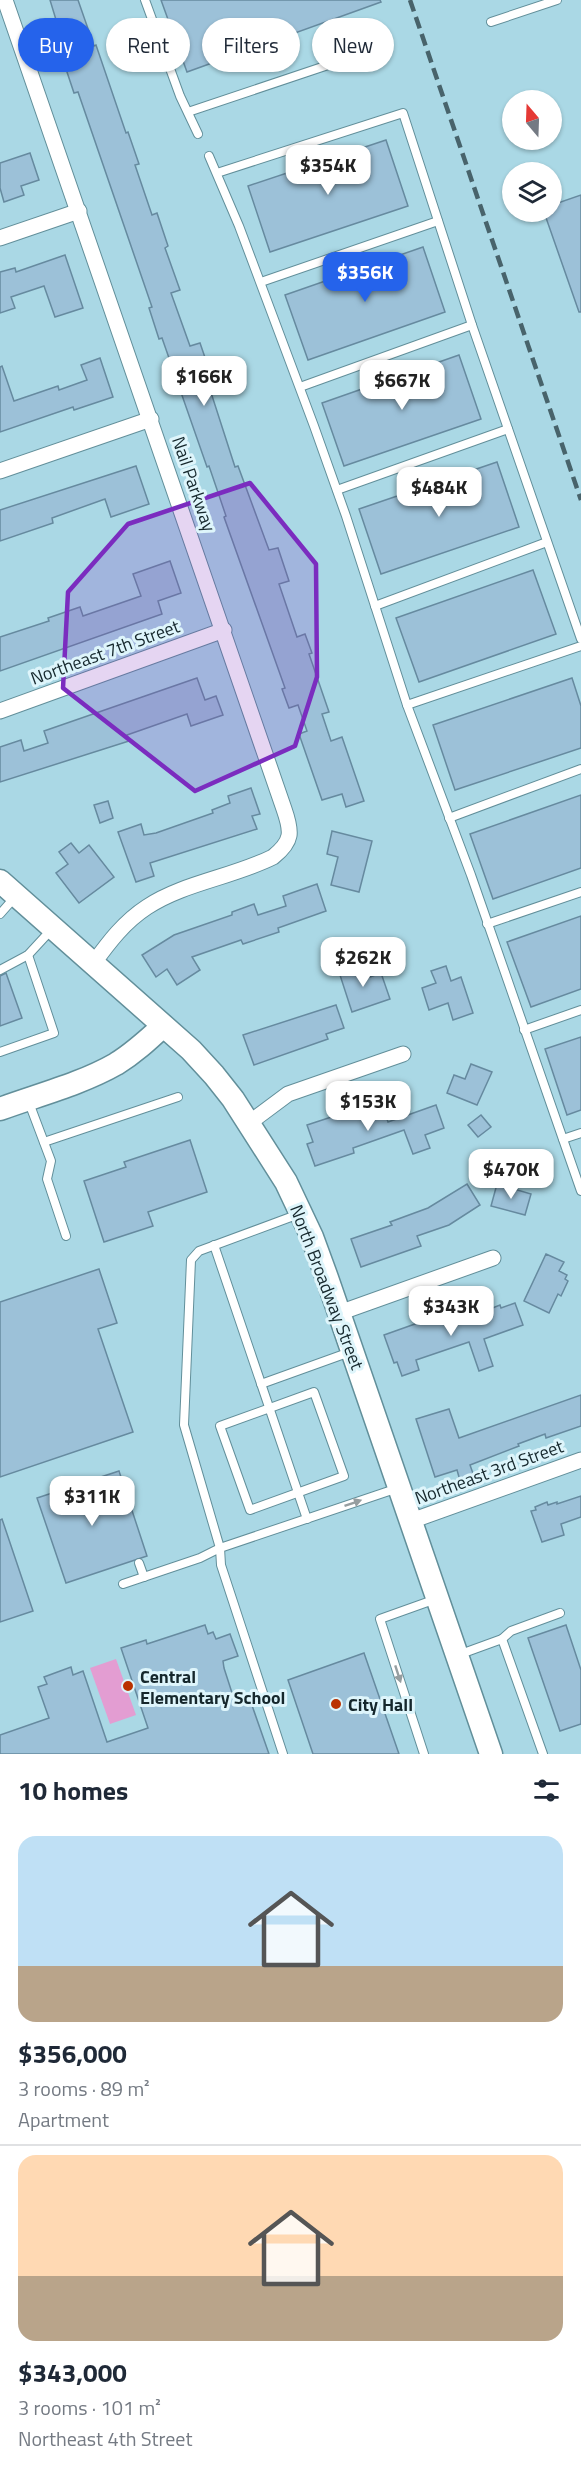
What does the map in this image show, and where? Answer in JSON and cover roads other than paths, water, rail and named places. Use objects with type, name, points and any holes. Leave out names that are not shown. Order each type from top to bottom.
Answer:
[{"type":"main road","name":"North Broadway Street","points":[[8,888],[191,1050],[214,1075],[249,1123],[286,1182],[302,1213],[353,1352],[491,1754]]},
{"type":"main road","points":[[0,1108],[82,1079],[116,1064],[142,1046],[163,1026]]},
{"type":"street","name":"Nail Parkway","points":[[4,4],[79,211],[224,630],[290,832],[285,846],[261,863],[151,904],[120,928],[93,964]]},
{"type":"street","points":[[0,238],[79,211]]},
{"type":"street","points":[[0,471],[151,419]]},
{"type":"street","name":"Northeast 7th Street","points":[[0,711],[224,630]]},
{"type":"street","points":[[249,1123],[288,1094],[403,1054]]},
{"type":"street","points":[[339,1313],[493,1258]]},
{"type":"street","name":"Northeast 3rd Street","points":[[411,1521],[581,1460]]},
{"type":"lane","points":[[145,0],[198,134]]},
{"type":"lane","points":[[491,22],[557,0]]},
{"type":"lane","points":[[188,112],[312,70]]},
{"type":"lane","points":[[217,173],[403,113],[472,325],[581,639]]},
{"type":"lane","points":[[209,156],[261,282],[300,387],[337,490],[407,705],[488,924],[581,1191]]},
{"type":"lane","points":[[261,282],[438,221]]},
{"type":"lane","points":[[300,387],[472,325]]},
{"type":"lane","points":[[337,490],[508,429]]},
{"type":"lane","points":[[375,606],[547,542]]},
{"type":"lane","points":[[407,705],[581,645]]},
{"type":"lane","points":[[449,818],[581,769]]},
{"type":"lane","points":[[0,914],[8,888]]},
{"type":"lane","points":[[488,924],[581,892]]},
{"type":"lane","points":[[0,970],[28,955],[53,928]]},
{"type":"lane","points":[[0,1052],[54,1033],[28,955]]},
{"type":"lane","points":[[524,1029],[581,1010]]},
{"type":"lane","points":[[44,1142],[178,1097]]},
{"type":"lane","points":[[27,1099],[51,1161],[47,1179],[66,1236]]},
{"type":"lane","points":[[563,1139],[581,1133]]},
{"type":"lane","points":[[283,1754],[220,1565],[220,1548],[184,1425],[190,1266],[195,1253],[302,1213]]},
{"type":"lane","points":[[214,1245],[307,1519]]},
{"type":"lane","points":[[261,1384],[353,1352]]},
{"type":"lane","points":[[314,1392],[344,1476],[298,1493],[250,1510],[220,1426],[314,1392]]},
{"type":"lane","points":[[123,1584],[200,1558],[220,1548],[399,1487]]},
{"type":"lane","points":[[140,1563],[144,1577]]},
{"type":"lane","points":[[424,1754],[380,1619],[438,1598]]},
{"type":"lane","points":[[457,1655],[502,1639],[511,1631],[560,1613]]},
{"type":"lane","points":[[502,1639],[543,1754]]},
{"type":"railway","points":[[410,0],[581,500]]},
{"type":"place","name":"Central Elementary School","points":[[128,1686]]},
{"type":"place","name":"City Hall","points":[[336,1704]]}]
